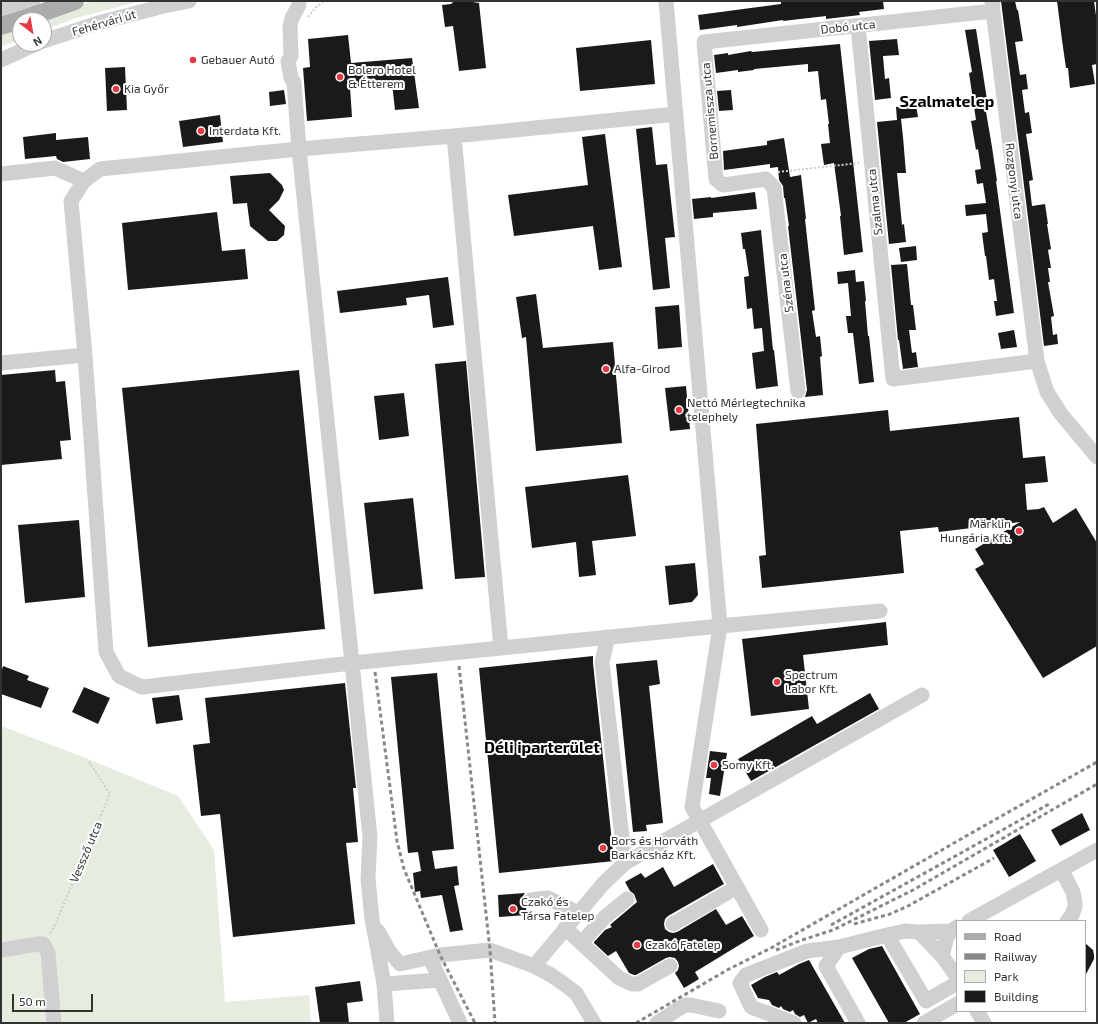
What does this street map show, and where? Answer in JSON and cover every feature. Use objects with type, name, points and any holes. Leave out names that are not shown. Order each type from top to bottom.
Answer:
[{"type":"main road","points":[[43,12],[75,1]]},
{"type":"main road","points":[[1,26],[12,23]]},
{"type":"street","points":[[1,11],[34,1]]},
{"type":"street","name":"Fehérvári út","points":[[52,38],[98,23],[189,1]]},
{"type":"street","points":[[666,1],[720,626],[692,807],[761,930]]},
{"type":"street","points":[[298,2],[290,26],[291,56],[288,61],[291,78],[294,83],[299,149],[370,837],[368,879],[372,919],[384,984],[387,1023]]},
{"type":"street","name":"Dobó utca","points":[[704,42],[858,26],[992,6]]},
{"type":"street","name":"Rozgonyi utca","points":[[992,6],[1037,361],[1046,392],[1061,414],[1097,457]]},
{"type":"street","name":"Szalma utca","points":[[858,26],[893,379],[1037,361]]},
{"type":"street","name":"Bornemissza utca","points":[[704,42],[716,179],[723,185],[766,179]]},
{"type":"street","points":[[1,60],[18,52]]},
{"type":"street","points":[[676,114],[100,169],[84,181],[71,201],[106,652],[119,676],[142,687],[352,663],[880,611]]},
{"type":"street","points":[[454,136],[501,648]]},
{"type":"street","points":[[1,174],[55,168],[84,181]]},
{"type":"street","name":"Széna utca","points":[[766,179],[774,188],[798,391]]},
{"type":"street","points":[[1,363],[84,355]]},
{"type":"street","points":[[608,637],[602,662],[625,863]]},
{"type":"street","points":[[534,966],[603,884],[625,863],[922,695]]},
{"type":"street","points":[[971,920],[1097,850]]},
{"type":"street","points":[[1062,870],[1073,892],[1075,902],[1072,915],[1068,920]]},
{"type":"street","points":[[673,924],[737,887]]},
{"type":"street","points":[[531,900],[548,898],[578,914]]},
{"type":"street","points":[[581,943],[605,917],[627,899]]},
{"type":"street","points":[[372,919],[389,951],[400,964],[440,955],[490,950],[534,966],[564,984],[576,993],[594,1023]]},
{"type":"street","points":[[565,928],[620,978],[632,984],[638,984],[670,966]]},
{"type":"street","points":[[794,1023],[751,1007],[740,983],[746,975],[807,951],[839,947],[905,931],[919,932],[954,929]]},
{"type":"street","points":[[942,956],[946,938],[954,929]]},
{"type":"street","points":[[919,932],[942,956],[956,976]]},
{"type":"street","points":[[887,935],[926,1000],[956,984]]},
{"type":"street","points":[[1,950],[43,944],[48,953],[54,1023]]},
{"type":"street","points":[[839,947],[826,966],[858,1023]]},
{"type":"street","points":[[430,958],[460,1023]]},
{"type":"street","points":[[384,984],[440,980]]},
{"type":"street","points":[[657,1023],[686,1005],[719,1011]]},
{"type":"street","points":[[924,1023],[956,1005]]},
{"type":"street","points":[[978,1012],[984,1023]]},
{"type":"path","points":[[306,20],[315,8],[324,1]]},
{"type":"path","points":[[766,179],[777,172],[871,162]]},
{"type":"path","name":"Vessző utca","points":[[43,944],[55,925],[110,794],[90,762]]},
{"type":"green space","points":[[92,1],[141,1],[76,18],[52,27],[52,16]]},
{"type":"green space","points":[[12,30],[12,43],[1,47],[1,34]]},
{"type":"green space","points":[[1,726],[83,757],[178,796],[214,850],[225,1002],[309,995],[311,1023],[1,1023]]},
{"type":"building","points":[[454,1],[479,3],[486,68],[459,71],[453,26],[445,27],[442,5],[451,4]]},
{"type":"building","points":[[781,1],[883,1],[884,9],[859,12],[860,15],[826,19],[826,16],[700,30],[698,15],[781,4]]},
{"type":"building","points":[[1001,1],[1015,1],[1018,10],[1023,41],[1015,42],[1020,75],[1026,74],[1028,89],[1022,90],[1025,113],[1029,112],[1032,133],[1026,134],[1033,180],[1029,181],[1032,206],[1045,204],[1051,249],[1048,250],[1051,268],[1048,268],[1050,282],[1048,282],[1054,316],[1051,317],[1053,335],[1057,334],[1058,344],[1044,346]]},
{"type":"building","points":[[1057,1],[1094,1],[1097,23],[1097,64],[1092,65],[1095,84],[1070,88]]},
{"type":"building","points":[[976,29],[988,106],[985,106],[997,181],[1014,313],[996,316],[994,301],[997,301],[994,279],[989,280],[982,233],[988,232],[986,214],[966,216],[965,205],[986,203],[983,183],[977,184],[975,170],[981,169],[971,121],[976,120],[969,73],[972,72],[965,30]]},
{"type":"building","name":"Bolero Hotel & Étterem","points":[[348,35],[351,63],[412,58],[419,108],[395,110],[392,83],[350,87],[352,117],[307,121],[303,68],[310,67],[308,39]]},
{"type":"building","points":[[897,39],[899,55],[883,56],[885,79],[889,78],[891,98],[875,100],[869,41]]},
{"type":"building","points":[[651,40],[655,84],[580,91],[576,48]]},
{"type":"building","points":[[840,44],[863,252],[844,255],[841,216],[834,163],[824,165],[821,144],[830,143],[826,99],[821,100],[818,71],[808,72],[808,64],[716,73],[714,55],[728,53],[728,55],[751,51]]},
{"type":"building","name":"Kia Győr","points":[[125,67],[127,110],[107,111],[105,68]]},
{"type":"building","points":[[284,90],[286,104],[270,106],[269,92]]},
{"type":"building","points":[[731,90],[733,110],[719,111],[717,91]]},
{"type":"building","points":[[916,105],[918,117],[900,119],[906,173],[897,173],[902,225],[904,224],[906,242],[889,244],[877,122],[897,120],[896,107]]},
{"type":"building","name":"Interdata Kft.","points":[[220,115],[223,142],[183,147],[179,121]]},
{"type":"building","points":[[652,127],[656,165],[667,164],[675,237],[665,238],[670,288],[653,290],[636,129]]},
{"type":"building","points":[[56,133],[56,140],[88,137],[90,159],[63,162],[57,159],[56,156],[25,159],[23,137]]},
{"type":"building","points":[[605,134],[622,267],[599,270],[593,226],[514,236],[508,195],[588,185],[582,137]]},
{"type":"building","points":[[784,138],[790,177],[801,175],[815,310],[812,311],[816,337],[820,336],[822,356],[820,357],[823,395],[805,397],[807,390],[789,226],[783,186],[779,180],[778,167],[770,168],[770,164],[724,170],[723,151],[767,145],[767,141]]},
{"type":"building","points":[[270,173],[282,185],[284,190],[279,200],[269,210],[285,226],[284,235],[277,241],[268,241],[250,226],[247,203],[233,204],[230,176]]},
{"type":"building","points":[[755,192],[757,209],[713,213],[713,217],[694,219],[692,199]]},
{"type":"building","points":[[217,212],[222,251],[245,249],[248,279],[128,290],[122,223]]},
{"type":"building","points":[[761,230],[778,386],[756,389],[752,353],[764,351],[762,328],[754,329],[752,308],[747,309],[744,277],[749,276],[741,233]]},
{"type":"building","points":[[916,246],[917,260],[901,262],[899,248]]},
{"type":"building","points":[[907,264],[911,305],[913,305],[916,330],[909,330],[912,353],[916,352],[918,367],[903,369],[898,340],[891,265]]},
{"type":"building","points":[[855,270],[856,282],[864,281],[868,336],[874,382],[859,384],[853,333],[848,333],[846,316],[851,316],[848,283],[838,284],[837,272]]},
{"type":"building","points":[[448,277],[454,325],[433,328],[429,295],[406,298],[407,305],[340,313],[337,291]]},
{"type":"building","points":[[536,294],[543,348],[613,342],[622,443],[536,451],[526,337],[522,338],[516,297]]},
{"type":"building","points":[[679,305],[682,347],[658,349],[655,307]]},
{"type":"building","points":[[1014,330],[1017,347],[1001,349],[998,333]]},
{"type":"building","points":[[466,361],[485,577],[455,579],[435,364]]},
{"type":"building","points":[[55,370],[56,382],[65,381],[71,440],[60,441],[62,459],[1,465],[1,375]]},
{"type":"building","points":[[299,370],[325,629],[148,647],[122,388]]},
{"type":"building","points":[[686,386],[690,429],[670,431],[665,388]]},
{"type":"building","points":[[404,393],[409,436],[379,440],[374,396]]},
{"type":"building","points":[[888,410],[890,431],[1019,417],[1023,458],[1045,456],[1048,482],[1025,484],[1027,510],[1044,507],[1053,523],[1076,508],[1097,543],[1097,646],[1043,678],[975,569],[984,564],[975,549],[1020,522],[939,532],[938,527],[900,531],[904,573],[762,588],[759,556],[766,555],[756,424]]},
{"type":"building","points":[[628,475],[636,536],[592,541],[596,575],[579,577],[576,542],[532,548],[525,487]]},
{"type":"building","points":[[413,498],[423,589],[374,594],[364,503]]},
{"type":"building","points":[[79,520],[85,597],[25,603],[18,525]]},
{"type":"building","points":[[695,563],[698,595],[692,602],[669,605],[665,566]]},
{"type":"building","name":"Spectrum Labor Kft.","points":[[886,622],[888,645],[803,655],[809,709],[751,716],[742,639]]},
{"type":"building","points":[[593,656],[614,861],[499,873],[479,668]]},
{"type":"building","points":[[657,660],[660,684],[649,686],[663,823],[646,825],[647,831],[633,832],[616,664]]},
{"type":"building","points":[[3,666],[29,676],[27,680],[49,688],[41,708],[1,694],[1,673]]},
{"type":"building","points":[[437,673],[454,849],[432,851],[435,869],[457,866],[459,885],[454,886],[463,930],[450,932],[442,895],[421,898],[420,891],[415,892],[413,873],[421,871],[418,852],[408,853],[391,677]]},
{"type":"building","points":[[345,683],[356,788],[353,788],[358,842],[346,843],[355,924],[233,937],[220,814],[201,816],[193,745],[210,743],[205,698]]},
{"type":"building","points":[[84,687],[110,698],[98,724],[72,712]]},
{"type":"building","points":[[870,693],[879,709],[751,781],[738,759],[812,716],[817,724]]},
{"type":"building","points":[[179,695],[183,720],[156,724],[152,698]]},
{"type":"building","name":"Somy Kft.","points":[[710,751],[727,753],[720,796],[709,794],[711,778],[706,778]]},
{"type":"building","points":[[1082,813],[1090,830],[1060,846],[1051,830]]},
{"type":"building","points":[[1020,834],[1036,861],[1009,877],[993,850]]},
{"type":"building","points":[[713,864],[724,884],[668,916],[665,919],[665,929],[673,933],[677,932],[716,909],[726,925],[742,916],[754,936],[695,972],[699,979],[684,988],[675,973],[678,970],[678,962],[675,958],[670,957],[634,975],[629,973],[616,951],[608,956],[594,943],[605,930],[612,927],[610,925],[611,924],[637,902],[634,894],[630,891],[625,882],[641,873],[645,878],[663,867],[674,887]]},
{"type":"building","name":"Czakó és Társa Fatelep","points":[[525,893],[522,901],[526,908],[527,915],[499,917],[498,895]]},
{"type":"building","points":[[1086,944],[1093,950],[1094,959],[1086,974]]},
{"type":"building","points":[[882,946],[920,1014],[904,1023],[889,1023],[852,958],[869,949]]},
{"type":"building","points":[[809,960],[845,1023],[818,1023],[816,1019],[808,1023],[804,1015],[800,1017],[795,1014],[793,1010],[790,1012],[783,1009],[781,1006],[779,1008],[772,1005],[769,1000],[758,998],[751,985],[777,972],[779,975]]},
{"type":"building","points":[[360,981],[363,1001],[347,1003],[349,1023],[320,1023],[315,987]]},
{"type":"railway","points":[[459,666],[490,950],[495,1023]]},
{"type":"railway","points":[[375,672],[397,841],[404,869],[440,955],[475,1023]]},
{"type":"railway","points":[[636,1023],[729,969],[771,948],[1097,762]]},
{"type":"railway","points":[[776,950],[833,930],[913,890],[1097,784]]},
{"type":"railway","points":[[831,925],[1051,803]]},
{"type":"railway","points":[[854,924],[890,914],[908,906],[994,858]]},
{"type":"place","name":"Gebauer Autó","points":[[193,60]]},
{"type":"place","name":"Bolero Hotel & Étterem","points":[[340,77]]},
{"type":"place","name":"Kia Győr","points":[[116,89]]},
{"type":"place","name":"Interdata Kft.","points":[[201,131]]},
{"type":"place","name":"Alfa-Girod","points":[[606,369]]},
{"type":"place","name":"Nettó Mérlegtechnika telephely","points":[[679,410]]},
{"type":"place","name":"Märklin Hungária Kft.","points":[[1019,531]]},
{"type":"place","name":"Spectrum Labor Kft.","points":[[777,682]]},
{"type":"place","name":"Somy Kft.","points":[[714,765]]},
{"type":"place","name":"Bors és Horváth Barkácsház Kft.","points":[[603,848]]},
{"type":"place","name":"Czakó és Társa Fatelep","points":[[513,909]]},
{"type":"place","name":"Czakó Fatelep","points":[[637,945]]},
{"type":"district","name":"Szalmatelep","points":[[947,102]]},
{"type":"district","name":"Déli iparterület","points":[[542,748]]}]
